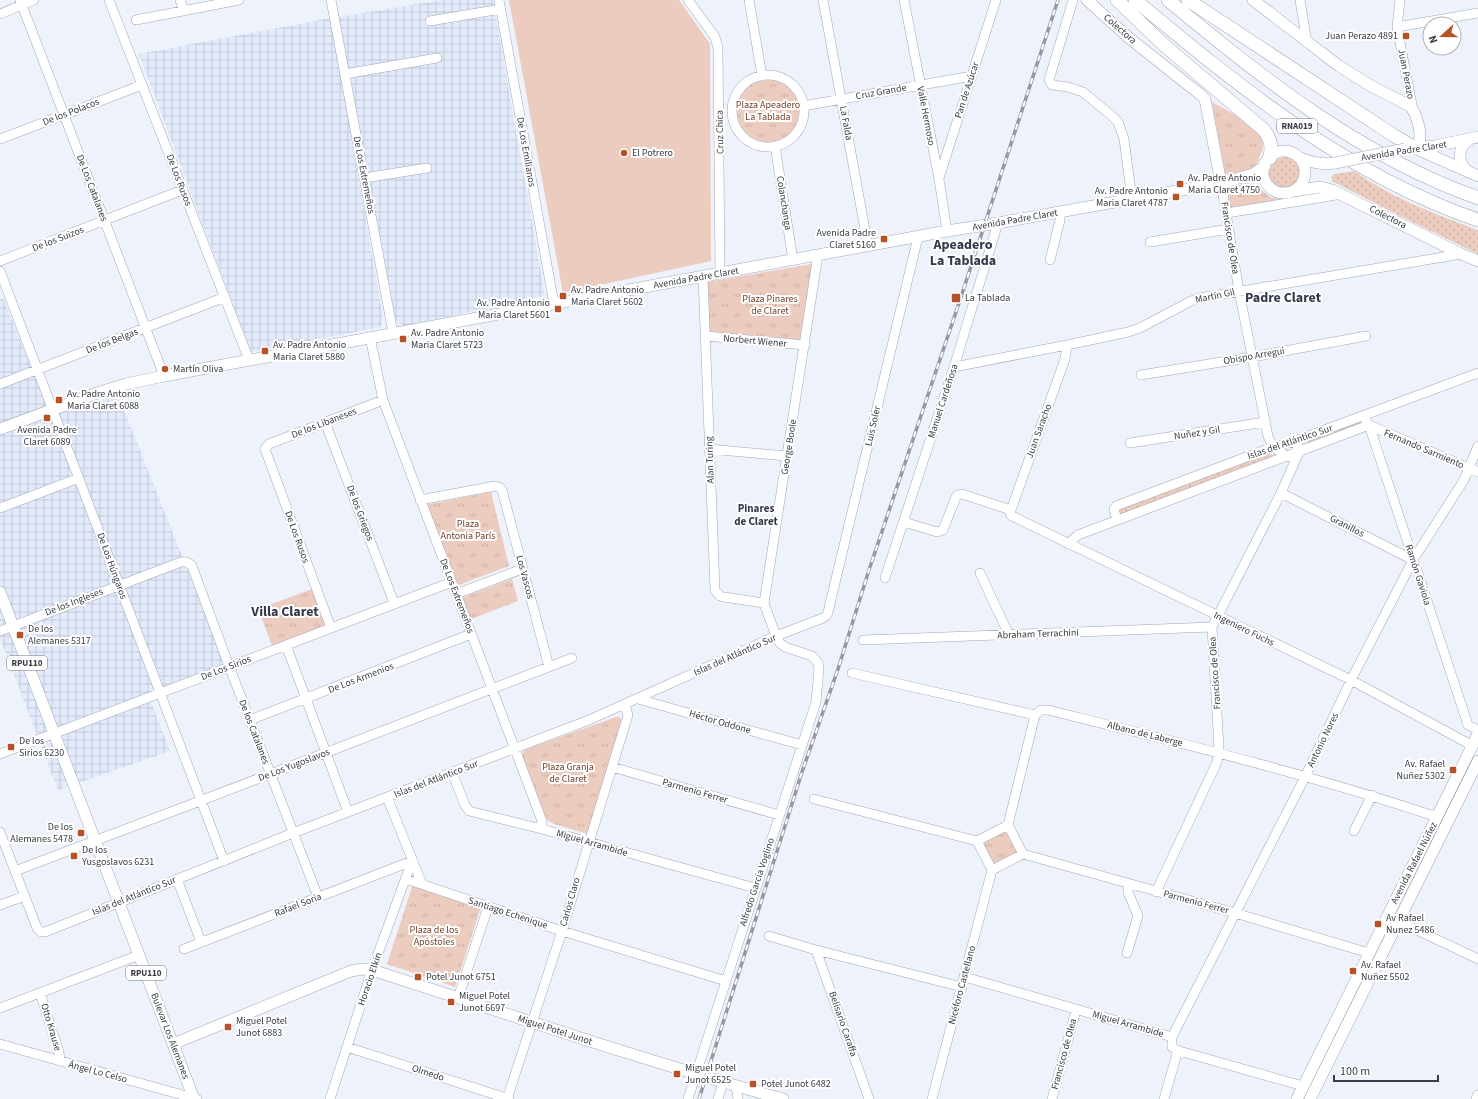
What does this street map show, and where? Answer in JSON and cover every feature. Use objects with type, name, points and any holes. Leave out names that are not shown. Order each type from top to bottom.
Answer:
[{"type":"highway","points":[[1117,0],[1164,45],[1259,125],[1267,134],[1272,148],[1267,162]]},
{"type":"highway","name":"RNA019","points":[[1135,0],[1258,98],[1331,150],[1408,191],[1478,220]]},
{"type":"highway","name":"RNA019","points":[[1168,0],[1212,37],[1281,90],[1331,125],[1408,168],[1453,189],[1478,198]]},
{"type":"highway","points":[[1188,0],[1404,146]]},
{"type":"main road","name":"Colectora","points":[[1087,0],[1130,38],[1201,95],[1207,105]]},
{"type":"main road","points":[[1252,0],[1339,66],[1364,82],[1405,103],[1413,110]]},
{"type":"main road","name":"Francisco de Olea","points":[[1207,105],[1221,183]]},
{"type":"main road","name":"Juan Perazo","points":[[1404,146],[1419,144],[1420,136],[1413,110]]},
{"type":"main road","points":[[1473,175],[1462,165],[1459,156],[1463,145],[1474,138]]},
{"type":"main road","name":"Avenida Padre Claret","points":[[1303,181],[1314,171],[1332,163],[1404,146],[1435,146],[1474,138]]},
{"type":"main road","points":[[1404,146],[1473,175]]},
{"type":"main road","points":[[1289,152],[1298,157],[1304,168],[1305,176],[1303,181],[1294,191],[1280,193],[1268,186],[1264,178],[1267,162],[1276,153],[1289,152]]},
{"type":"main road","name":"Avenida Padre Claret","points":[[1298,157],[1308,161],[1332,163]]},
{"type":"main road","name":"Avenida Padre Claret","points":[[393,333],[918,236],[1221,183],[1240,179],[1256,173],[1267,162]]},
{"type":"main road","name":"Avenida Padre Claret","points":[[1240,179],[1268,186]]},
{"type":"main road","name":"Colectora","points":[[1294,191],[1323,187],[1342,194],[1461,254],[1478,261]]},
{"type":"main road","points":[[2,429],[53,409],[114,388],[164,376],[393,333]]},
{"type":"main road","name":"Bulevar Los Alemanes","points":[[0,592],[94,841],[195,1099]]},
{"type":"main road","name":"Avenida Rafael Núñez","points":[[1297,1099],[1478,734]]},
{"type":"main road","points":[[1455,807],[1454,796],[1474,756],[1475,749],[1473,746]]},
{"type":"main road","name":"Avenida Rafael Núñez","points":[[1310,1099],[1478,761]]},
{"type":"main road","name":"Miguel Potel Junot","points":[[174,1044],[351,971],[363,969],[372,970],[696,1075],[783,1099]]},
{"type":"street","points":[[0,14],[21,2],[34,0]]},
{"type":"street","name":"De Los Rusos","points":[[109,0],[249,360]]},
{"type":"street","points":[[180,0],[184,10]]},
{"type":"street","points":[[136,20],[239,0]]},
{"type":"street","name":"De Los Extremeños","points":[[331,0],[393,333]]},
{"type":"street","name":"Cruz Chica","points":[[688,0],[715,37],[717,43],[720,120],[720,273]]},
{"type":"street","points":[[749,0],[762,76]]},
{"type":"street","name":"La Falda","points":[[823,0],[868,246]]},
{"type":"street","name":"Valle Hermoso","points":[[904,0],[939,179],[947,231]]},
{"type":"street","name":"Pan de Azúcar","points":[[939,179],[996,0]]},
{"type":"street","points":[[1073,0],[1049,77],[1050,83],[1055,86],[1068,87],[1083,92],[1118,122],[1124,139],[1132,199]]},
{"type":"street","points":[[1300,0],[1307,43]]},
{"type":"street","name":"Juan Perazo","points":[[1400,0],[1397,28],[1413,110]]},
{"type":"street","name":"De Los Catalanes","points":[[21,2],[164,376]]},
{"type":"street","points":[[430,21],[500,4]]},
{"type":"street","name":"De Los Emilianos","points":[[500,4],[554,304]]},
{"type":"street","points":[[1397,28],[1478,13]]},
{"type":"street","points":[[345,74],[437,58]]},
{"type":"street","points":[[762,76],[775,76],[786,81],[796,89],[802,100],[803,106],[802,122],[797,132],[785,142],[775,146],[758,145],[748,140],[740,132],[733,117],[733,106],[739,90],[752,79],[762,76]]},
{"type":"street","name":"Cruz Grande","points":[[803,106],[972,76]]},
{"type":"street","name":"De los Polacos","points":[[0,139],[142,85]]},
{"type":"street","points":[[720,120],[733,117]]},
{"type":"street","name":"Colanchanga","points":[[775,146],[793,260]]},
{"type":"street","points":[[364,178],[427,168]]},
{"type":"street","name":"Francisco de Olea","points":[[1221,183],[1239,291],[1269,442],[1272,447]]},
{"type":"street","name":"De los Suizos","points":[[0,261],[182,190]]},
{"type":"street","points":[[1227,213],[1342,194]]},
{"type":"street","points":[[1050,260],[1060,220],[1060,212]]},
{"type":"street","name":"Manuel Cardeñosa","points":[[885,578],[954,367],[998,223]]},
{"type":"street","points":[[1150,242],[1229,228]]},
{"type":"street","name":"Luis Soler","points":[[827,615],[918,236]]},
{"type":"street","name":"Martín Gil","points":[[954,367],[1128,332],[1140,328],[1190,301],[1239,291],[1461,254]]},
{"type":"street","name":"George Boole","points":[[776,636],[764,603],[818,255]]},
{"type":"street","name":"De Los Húngaros","points":[[0,271],[224,861]]},
{"type":"street","name":"Alan Turing","points":[[702,276],[715,590],[720,596],[764,603]]},
{"type":"street","name":"De los Belgas","points":[[0,384],[225,297]]},
{"type":"street","name":"Norbert Wiener","points":[[705,336],[805,345]]},
{"type":"street","name":"Obispo Arregui","points":[[1141,375],[1252,357],[1366,336]]},
{"type":"street","name":"De Los Extremeños","points":[[370,338],[382,400],[542,821],[542,829]]},
{"type":"street","name":"Juan Saracho","points":[[1012,513],[1066,359],[1067,345]]},
{"type":"street","name":"Islas del Atlántico Sur","points":[[1117,520],[1114,509],[1116,506],[1272,447],[1292,442],[1478,373]]},
{"type":"street","name":"De los Libaneses","points":[[266,446],[382,400]]},
{"type":"street","name":"Ramón Gaviola","points":[[1363,416],[1370,425],[1468,725]]},
{"type":"street","name":"De los Griegos","points":[[325,422],[394,603]]},
{"type":"street","name":"Nuñez y Gil","points":[[1130,443],[1265,422]]},
{"type":"street","name":"Islas del Atlántico Sur","points":[[1068,544],[1078,535],[1370,425]]},
{"type":"street","name":"Fernando Sarmiento","points":[[1370,425],[1478,472]]},
{"type":"street","points":[[1292,442],[1298,445],[1299,452]]},
{"type":"street","name":"De Los Rusos","points":[[266,446],[266,454],[331,628]]},
{"type":"street","name":"Antonio Nores","points":[[1172,1037],[1305,777],[1351,680],[1413,560],[1464,480],[1478,446]]},
{"type":"street","points":[[1272,447],[1288,457]]},
{"type":"street","points":[[710,449],[787,456]]},
{"type":"street","name":"Francisco de Olea","points":[[1156,892],[1217,762],[1219,748],[1212,627],[1281,493],[1299,452]]},
{"type":"street","points":[[0,508],[79,478]]},
{"type":"street","name":"Los Vascos","points":[[420,500],[495,486],[502,490],[549,667]]},
{"type":"street","name":"Granillos","points":[[1281,493],[1413,560]]},
{"type":"street","name":"Ingeniero Fuchs","points":[[904,522],[941,532],[956,497],[962,494],[1012,513],[1068,544],[1217,617],[1351,680],[1473,746]]},
{"type":"street","name":"De los Ingleses","points":[[0,631],[181,562],[186,562],[192,566]]},
{"type":"street","name":"De los Catalanes","points":[[192,566],[318,897]]},
{"type":"street","points":[[456,594],[522,569]]},
{"type":"street","points":[[980,573],[1009,635]]},
{"type":"street","name":"De Los Sirios","points":[[0,754],[452,582]]},
{"type":"street","name":"Islas del Atlántico Sur","points":[[25,896],[38,928],[41,932],[45,932],[293,833],[625,705],[776,636],[827,615]]},
{"type":"street","name":"Abraham Terrachini","points":[[863,640],[1212,627]]},
{"type":"street","name":"De Los Armenios","points":[[250,720],[471,634]]},
{"type":"street","name":"Alfredo García Voglino","points":[[688,1099],[816,702],[819,669],[815,658],[785,647],[780,643],[776,636]]},
{"type":"street","points":[[286,645],[348,812]]},
{"type":"street","name":"De Los Yugoslavos","points":[[15,871],[327,753],[572,658]]},
{"type":"street","name":"Albano de Laberge","points":[[852,673],[1035,715],[1041,710],[1048,710],[1218,753],[1372,795],[1437,816]]},
{"type":"street","name":"Héctor Oddone","points":[[638,699],[802,745]]},
{"type":"street","name":"Carlos Claro","points":[[507,1099],[562,931],[628,715],[625,705]]},
{"type":"street","points":[[977,841],[992,870],[1023,854],[1008,825],[1035,715]]},
{"type":"street","points":[[1462,739],[1468,725],[1478,730]]},
{"type":"street","name":"Parmenio Ferrer","points":[[612,767],[779,815]]},
{"type":"street","name":"Miguel Arrambide","points":[[452,772],[464,805],[469,811],[542,829],[755,888]]},
{"type":"street","points":[[1354,831],[1372,795]]},
{"type":"street","points":[[387,797],[422,884]]},
{"type":"street","points":[[814,799],[977,841],[1008,825]]},
{"type":"street","points":[[0,832],[25,896],[0,905]]},
{"type":"street","name":"Parmenio Ferrer","points":[[1023,854],[1236,913],[1369,953]]},
{"type":"street","name":"Horacio Elkin","points":[[330,1099],[372,970],[412,860]]},
{"type":"street","name":"Rafael Soria","points":[[184,949],[412,860]]},
{"type":"street","name":"Nicéforo Castellano","points":[[932,1099],[992,870]]},
{"type":"street","points":[[177,879],[201,942]]},
{"type":"street","name":"Santiago Echenique","points":[[406,879],[562,931],[726,981]]},
{"type":"street","points":[[1127,953],[1138,916],[1128,892],[1128,884]]},
{"type":"street","points":[[458,998],[488,907]]},
{"type":"street","points":[[1398,921],[1478,959]]},
{"type":"street","points":[[769,936],[816,950],[962,987]]},
{"type":"street","name":"Belisario Caraffa","points":[[816,950],[869,1099]]},
{"type":"street","points":[[0,1008],[139,955]]},
{"type":"street","name":"Miguel Arrambide","points":[[965,977],[1172,1037],[1172,1047],[1178,1050]]},
{"type":"street","name":"Otto Krause","points":[[40,993],[59,1052],[60,1061]]},
{"type":"street","name":"Francisco de Olea","points":[[1052,1099],[1076,1010]]},
{"type":"street","name":"Ángel Lo Celso","points":[[0,1044],[195,1099]]},
{"type":"street","name":"Olmedo","points":[[347,1047],[507,1099]]},
{"type":"street","points":[[1164,1099],[1178,1050],[1303,1086]]},
{"type":"street","points":[[718,1099],[723,1082]]},
{"type":"street","points":[[736,1086],[738,1099]]},
{"type":"shaded area","points":[[441,0],[493,0],[545,296],[404,326],[396,321],[339,17]]},
{"type":"shaded area","points":[[331,18],[383,319],[381,327],[251,352],[139,54]]},
{"type":"shaded area","points":[[3,298],[45,401],[64,412],[118,395],[225,664],[148,694],[170,751],[58,790],[0,638],[0,300]]},
{"type":"green space","name":"El Potrero","points":[[509,0],[679,0],[710,44],[711,261],[563,293]]},
{"type":"green space","name":"Plaza Apeadero La Tablada","points":[[762,80],[774,80],[790,89],[797,99],[799,111],[797,123],[790,133],[774,142],[762,142],[751,137],[742,128],[737,117],[737,105],[742,94],[751,85]]},
{"type":"green space","points":[[1212,102],[1246,122],[1258,133],[1263,146],[1259,159],[1254,167],[1241,173],[1225,174]]},
{"type":"green space","points":[[1285,157],[1291,158],[1298,164],[1301,173],[1300,179],[1294,186],[1285,189],[1279,188],[1272,182],[1269,173],[1270,167],[1276,160]]},
{"type":"green space","points":[[1354,171],[1398,197],[1430,212],[1478,230],[1478,254],[1332,181],[1331,177],[1335,174]]},
{"type":"green space","points":[[1246,183],[1258,187],[1270,197],[1277,199],[1302,197],[1228,210],[1225,189]]},
{"type":"green space","points":[[1312,192],[1326,193],[1304,197]]},
{"type":"green space","name":"Plaza Pinares de Claret","points":[[812,264],[800,341],[708,334],[707,282]]},
{"type":"green space","points":[[1361,420],[1364,424],[1309,445],[1306,438]]},
{"type":"green space","points":[[1267,453],[1282,457],[1119,517],[1116,508]]},
{"type":"green space","name":"Plaza Antonia París","points":[[491,492],[509,566],[456,586],[425,505]]},
{"type":"green space","points":[[512,579],[518,601],[469,620],[461,598]]},
{"type":"green space","points":[[315,588],[329,626],[273,648],[258,609]]},
{"type":"green space","name":"Plaza Granja de Claret","points":[[619,717],[622,720],[588,834],[554,824],[547,820],[522,757],[524,750]]},
{"type":"green space","points":[[1006,827],[1020,853],[993,867],[979,841]]},
{"type":"green space","name":"Plaza de los Apóstoles","points":[[413,884],[481,907],[455,987],[387,964]]},
{"type":"railway","points":[[699,1099],[802,772],[838,669],[869,570],[960,300],[1058,0]]},
{"type":"place","name":"Juan Perazo 4891","points":[[1406,36]]},
{"type":"place","name":"El Potrero","points":[[624,153]]},
{"type":"place","name":"Av. Padre Antonio Maria Claret 4750","points":[[1180,184]]},
{"type":"place","name":"Av. Padre Antonio Maria Claret 4787","points":[[1176,197]]},
{"type":"place","name":"Avenida Padre Claret 5160","points":[[884,239]]},
{"type":"place","name":"Av. Padre Antonio Maria Claret 5602","points":[[563,296]]},
{"type":"place","name":"La Tablada","points":[[956,298]]},
{"type":"place","name":"Av. Padre Antonio Maria Claret 5601","points":[[558,309]]},
{"type":"place","name":"Av. Padre Antonio Maria Claret 5723","points":[[403,339]]},
{"type":"place","name":"Av. Padre Antonio Maria Claret 5880","points":[[265,351]]},
{"type":"place","name":"Martín Oliva","points":[[165,369]]},
{"type":"place","name":"Av. Padre Antonio Maria Claret 6088","points":[[59,400]]},
{"type":"place","name":"Avenida Padre Claret 6089","points":[[47,418]]},
{"type":"place","name":"De los Alemanes 5317","points":[[20,635]]},
{"type":"place","name":"De los Sirios 6230","points":[[11,747]]},
{"type":"place","name":"Av. Rafael Nuñez 5302","points":[[1453,770]]},
{"type":"place","name":"De los Alemanes 5478","points":[[81,833]]},
{"type":"place","name":"De los Yusgoslavos 6231","points":[[74,856]]},
{"type":"place","name":"Av Rafael Nunez 5486","points":[[1378,924]]},
{"type":"place","name":"Av. Rafael Nuñez 5502","points":[[1353,971]]},
{"type":"place","name":"Potel Junot 6751","points":[[418,977]]},
{"type":"place","name":"Miguel Potel Junot 6697","points":[[451,1002]]},
{"type":"place","name":"Miguel Potel Junot 6883","points":[[228,1027]]},
{"type":"place","name":"Miguel Potel Junot 6525","points":[[677,1074]]},
{"type":"place","name":"Potel Junot 6482","points":[[753,1084]]},
{"type":"district","name":"Apeadero La Tablada","points":[[963,254]]},
{"type":"district","name":"Padre Claret","points":[[1283,298]]},
{"type":"district","name":"Pinares de Claret","points":[[756,514]]},
{"type":"district","name":"Villa Claret","points":[[285,612]]}]
